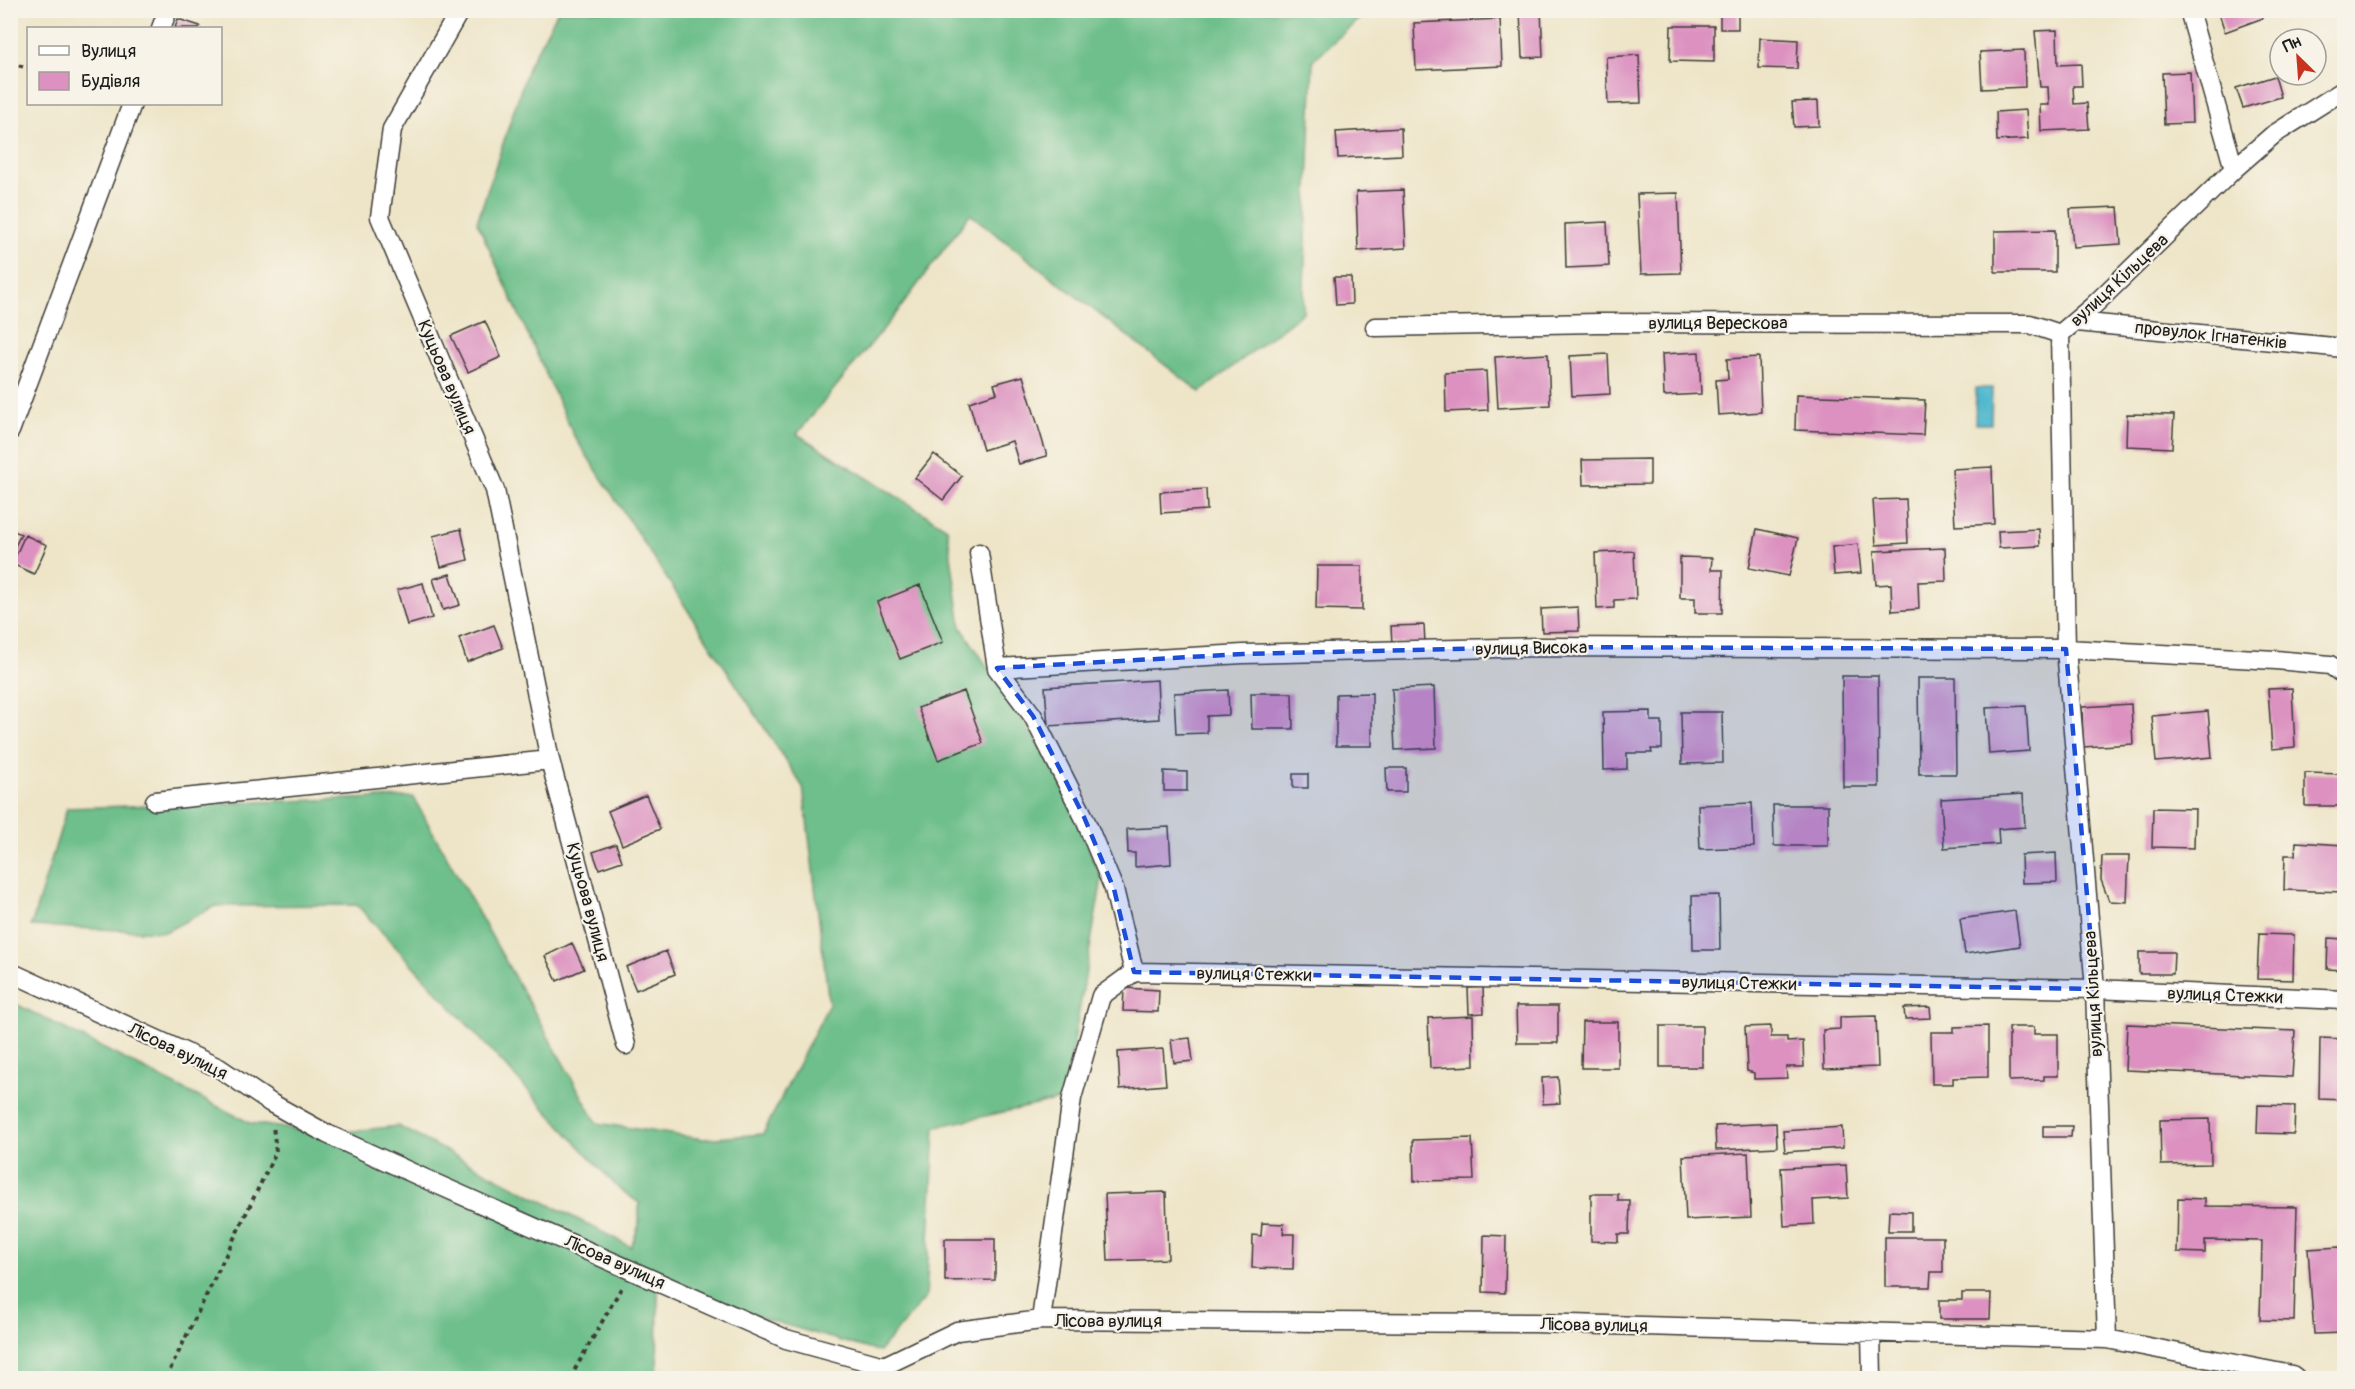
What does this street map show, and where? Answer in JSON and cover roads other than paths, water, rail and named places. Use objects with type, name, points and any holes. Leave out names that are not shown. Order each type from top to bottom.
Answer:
[{"type":"street","points":[[161,27],[168,10]]},
{"type":"street","name":"Куцьова вулиця","points":[[460,10],[392,129],[380,217],[495,490],[550,760],[626,1045]]},
{"type":"street","points":[[2189,10],[2234,169]]},
{"type":"street","name":"вулиця Кільцева","points":[[2107,1339],[2095,989],[2066,649],[2060,334],[2076,322],[2234,169],[2273,135],[2344,90]]},
{"type":"street","points":[[10,431],[132,105]]},
{"type":"street","name":"провулок Ігнатенків","points":[[2076,322],[2344,348]]},
{"type":"street","name":"вулиця Верескова","points":[[1375,327],[1598,323],[2030,324],[2060,334]]},
{"type":"street","points":[[979,553],[997,668],[1033,716],[1084,817],[1114,889],[1134,972],[1101,996],[1072,1098],[1041,1320]]},
{"type":"street","name":"вулиця Висока","points":[[997,668],[1243,654],[1541,647],[2066,649]]},
{"type":"street","points":[[2066,649],[2330,665],[2344,675]]},
{"type":"street","points":[[155,801],[550,760]]},
{"type":"street","name":"Лісова вулиця","points":[[10,972],[219,1068],[271,1103],[338,1138],[786,1339],[884,1372],[957,1331],[1041,1320],[1534,1323],[2107,1339],[2292,1375],[2296,1378]]},
{"type":"street","name":"вулиця Стежки","points":[[1134,972],[2095,989],[2344,1000]]},
{"type":"street","points":[[1872,1332],[1872,1378]]},
{"type":"water","points":[[1976,388],[1992,388],[1991,424],[1975,424]]}]
